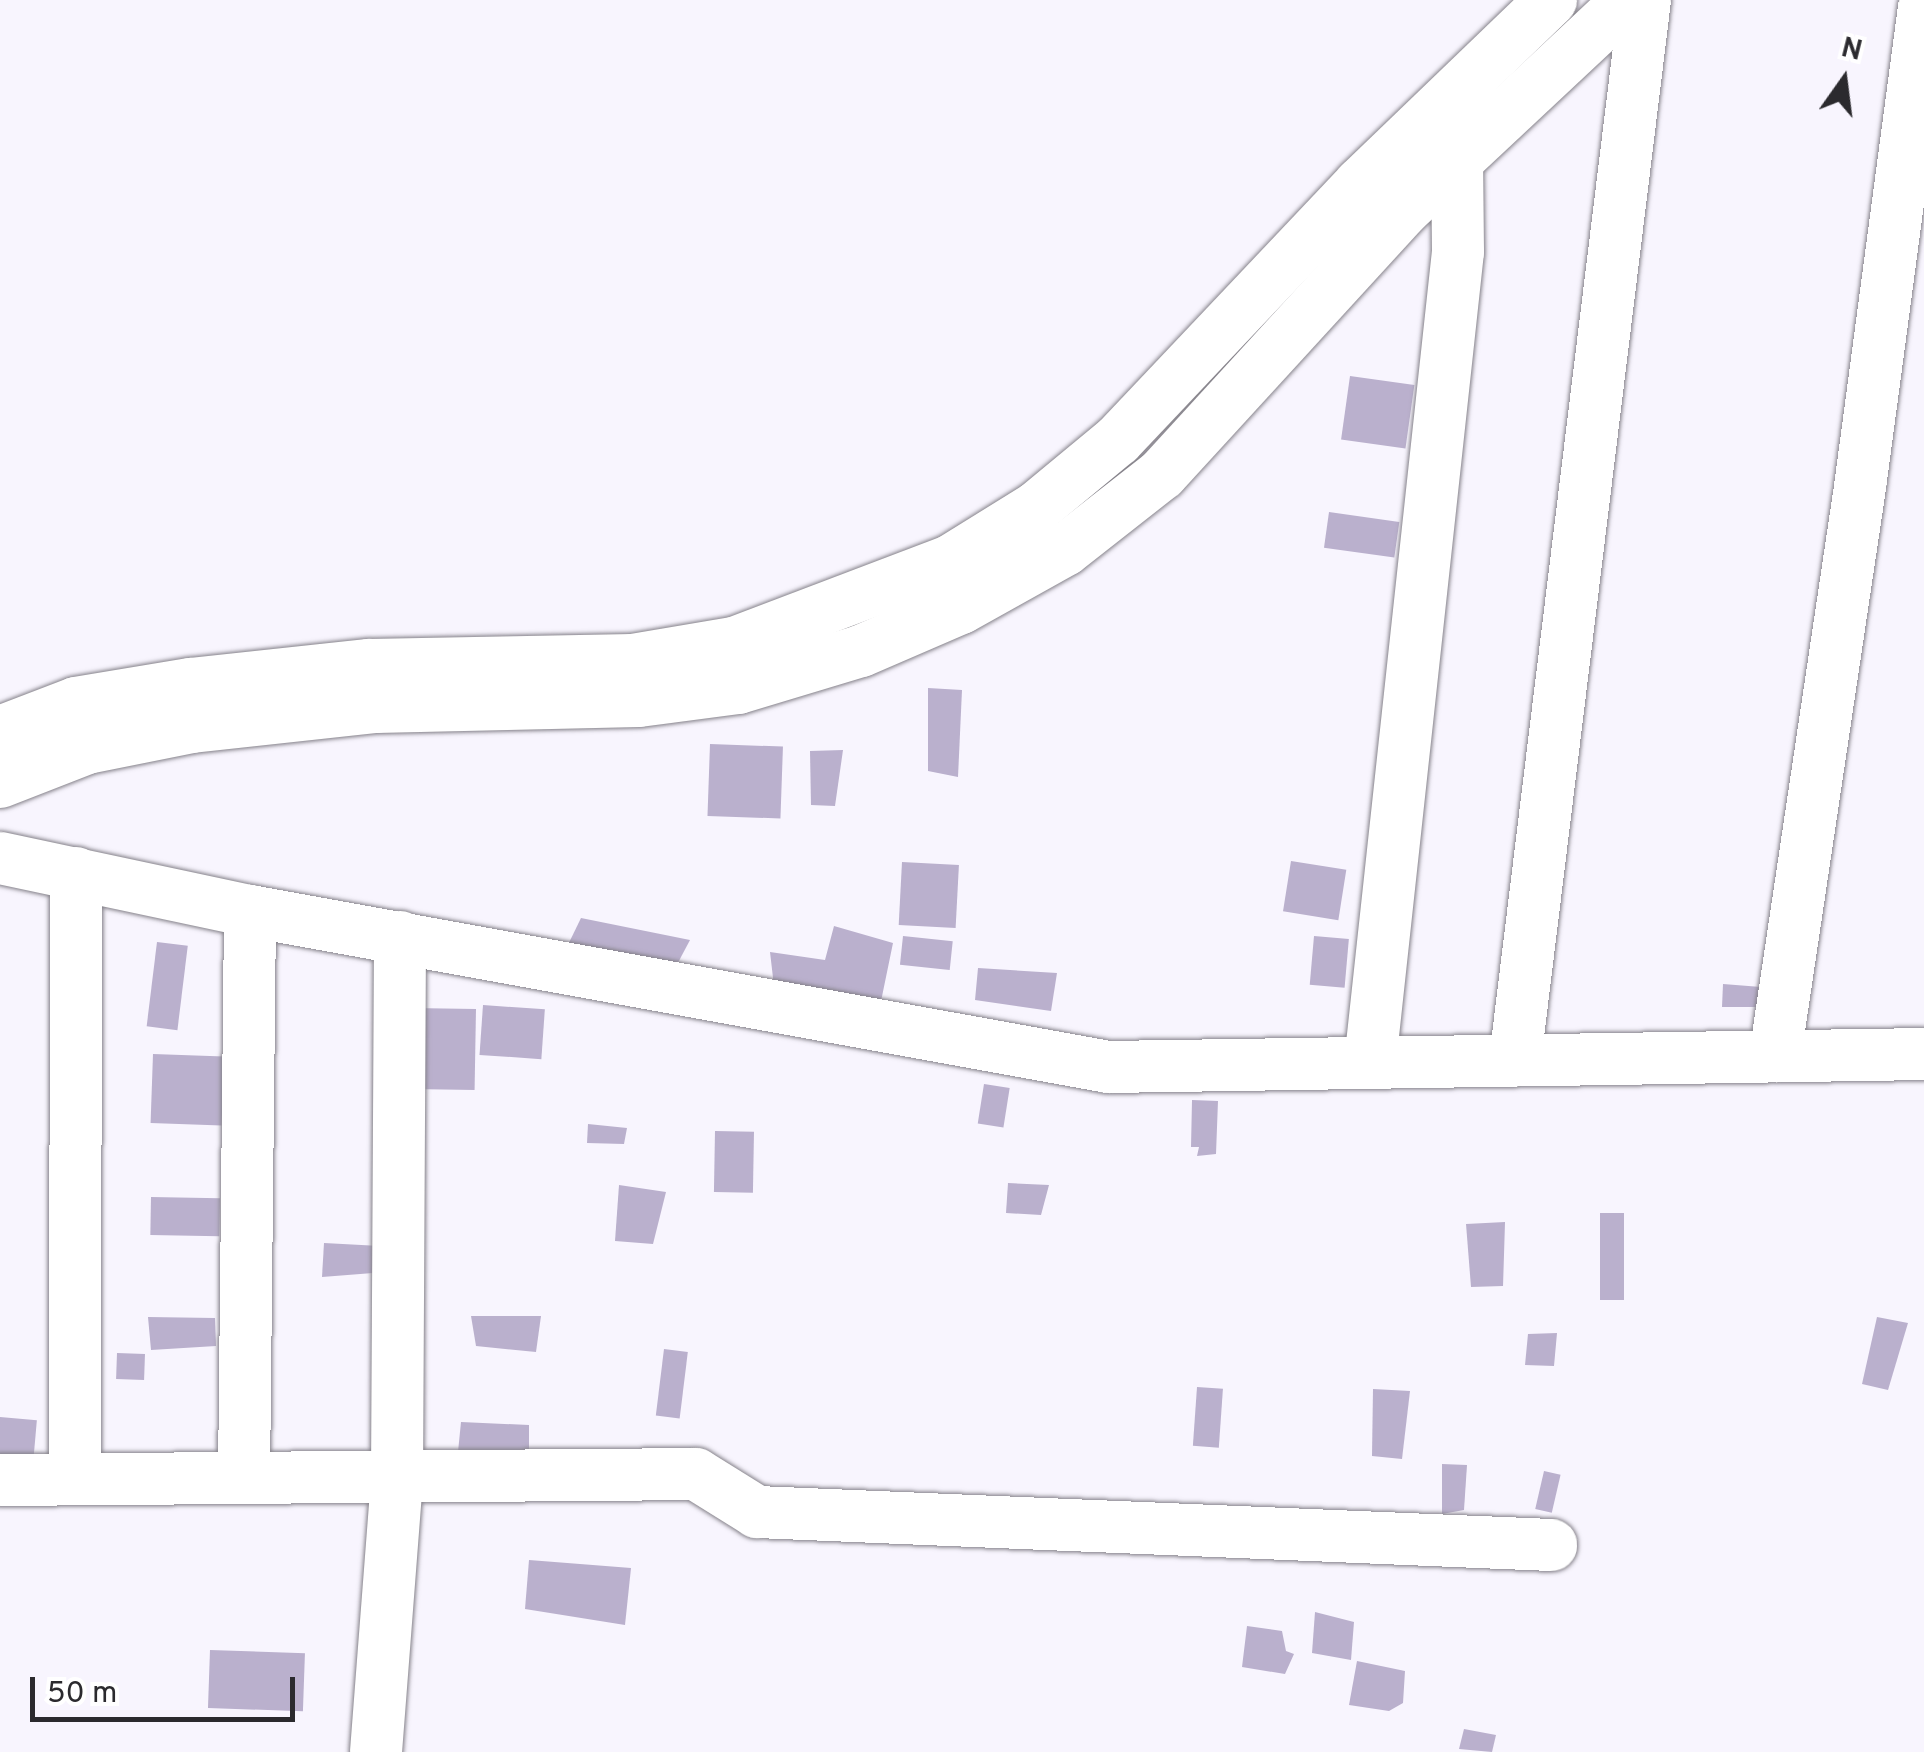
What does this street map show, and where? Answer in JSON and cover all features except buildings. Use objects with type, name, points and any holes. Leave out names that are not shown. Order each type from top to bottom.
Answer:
[{"type":"street","points":[[0,732],[76,703],[190,684],[369,665],[633,660],[734,642],[950,561],[1038,508],[1118,440],[1360,184],[1552,0]]},
{"type":"street","points":[[0,782],[87,748],[192,728],[376,707],[640,701],[738,688],[861,651],[961,608],[1065,550],[1162,474],[1405,209],[1628,0]]},
{"type":"street","points":[[1515,1060],[1645,0]]},
{"type":"street","points":[[1776,1056],[1860,487],[1924,7]]},
{"type":"street","points":[[1370,1063],[1458,252],[1457,160],[1435,112]]},
{"type":"street","points":[[0,858],[250,911],[1108,1067],[1924,1054]]},
{"type":"street","points":[[75,1479],[76,874]]},
{"type":"street","points":[[244,1478],[250,911]]},
{"type":"street","points":[[376,1752],[397,1478],[400,938]]},
{"type":"street","points":[[0,1480],[696,1474],[756,1512],[1552,1545]]}]
